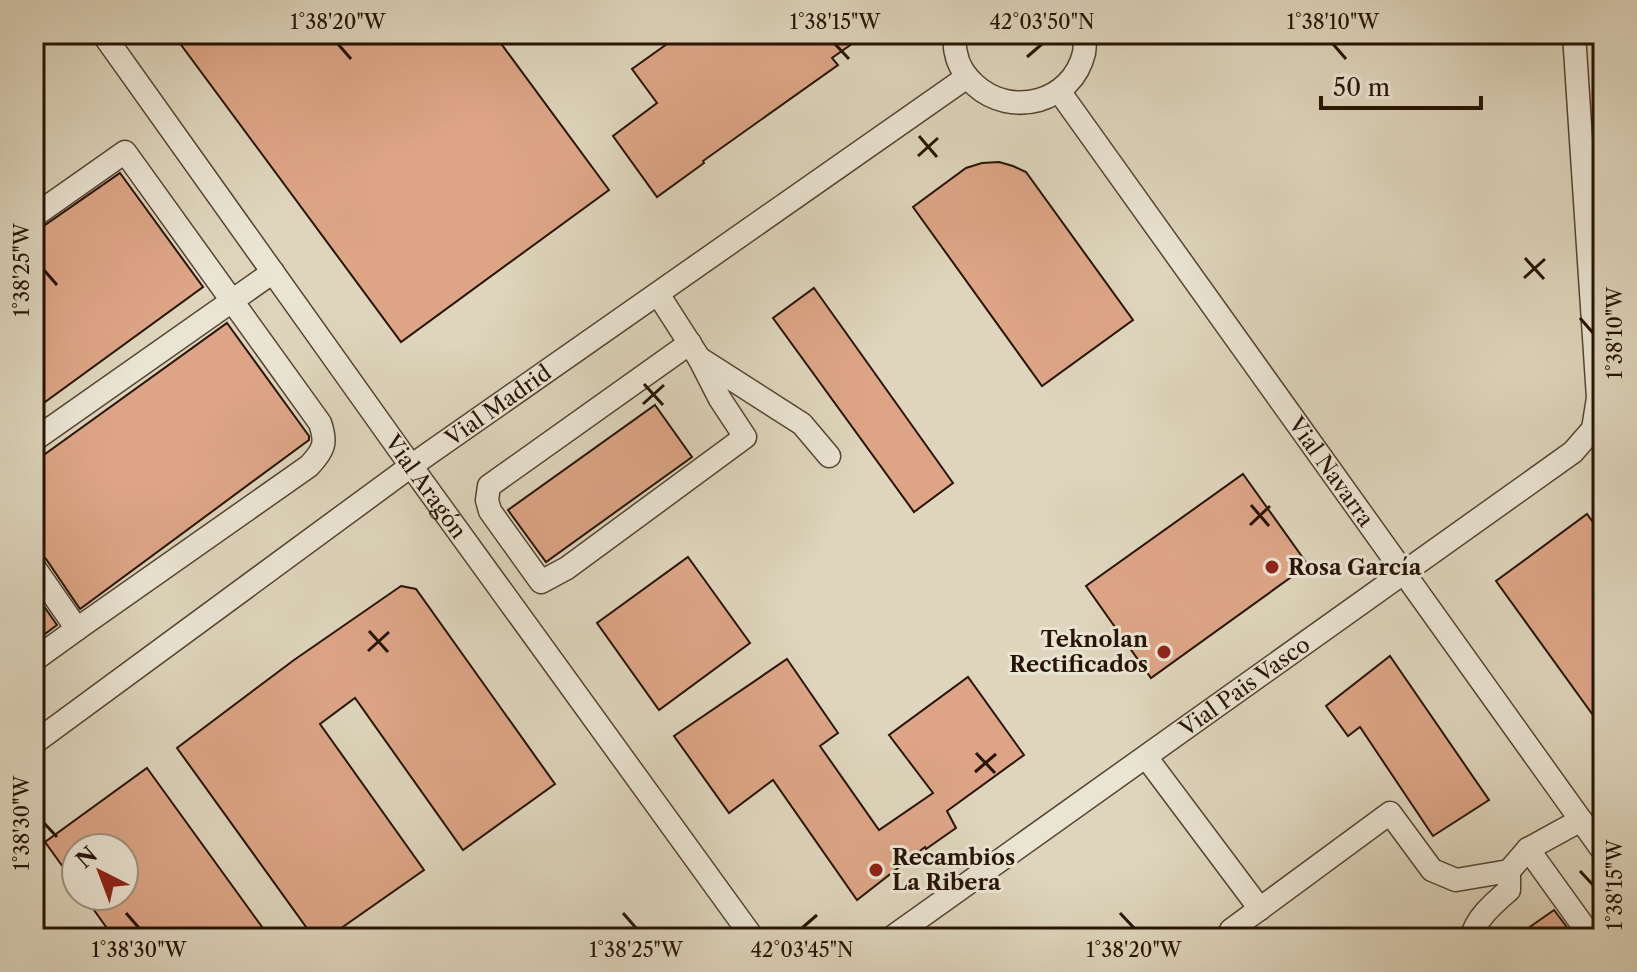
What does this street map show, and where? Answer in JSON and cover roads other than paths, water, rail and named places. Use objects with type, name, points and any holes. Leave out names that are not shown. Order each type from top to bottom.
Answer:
[{"type":"street","name":"Vial Aragón","points":[[103,34],[753,938]]},
{"type":"street","points":[[955,34],[956,54],[967,77],[985,95],[1010,103],[1035,102],[1059,91],[1074,74],[1084,54],[1085,34]]},
{"type":"street","name":"Vial Pais Vasco","points":[[891,938],[1573,452],[1593,429],[1598,398],[1574,34]]},
{"type":"street","name":"Vial Madrid","points":[[34,743],[411,466],[967,77]]},
{"type":"street","name":"Vial Navarra","points":[[1059,91],[1603,851]]},
{"type":"street","points":[[34,216],[125,152],[320,423],[325,437],[321,453],[309,466],[34,660]]},
{"type":"street","points":[[34,440],[273,272]]},
{"type":"street","points":[[658,294],[695,351],[720,399],[745,437],[567,568],[541,582],[490,511],[487,500],[489,486],[695,351]]},
{"type":"street","points":[[695,351],[802,424],[829,456]]},
{"type":"street","points":[[34,567],[77,629]]},
{"type":"street","points":[[1146,757],[1260,909]]},
{"type":"street","points":[[1231,930],[1390,813],[1432,870],[1456,880],[1509,871],[1528,849],[1581,820]]},
{"type":"street","points":[[1528,849],[1592,938]]},
{"type":"street","points":[[1471,938],[1485,911],[1509,890],[1509,871]]},
{"type":"place","name":"Rosa García","points":[[1272,567]]},
{"type":"place","name":"Teknolan Rectificados","points":[[1164,652]]},
{"type":"place","name":"Recambios La Ribera","points":[[876,870]]}]
